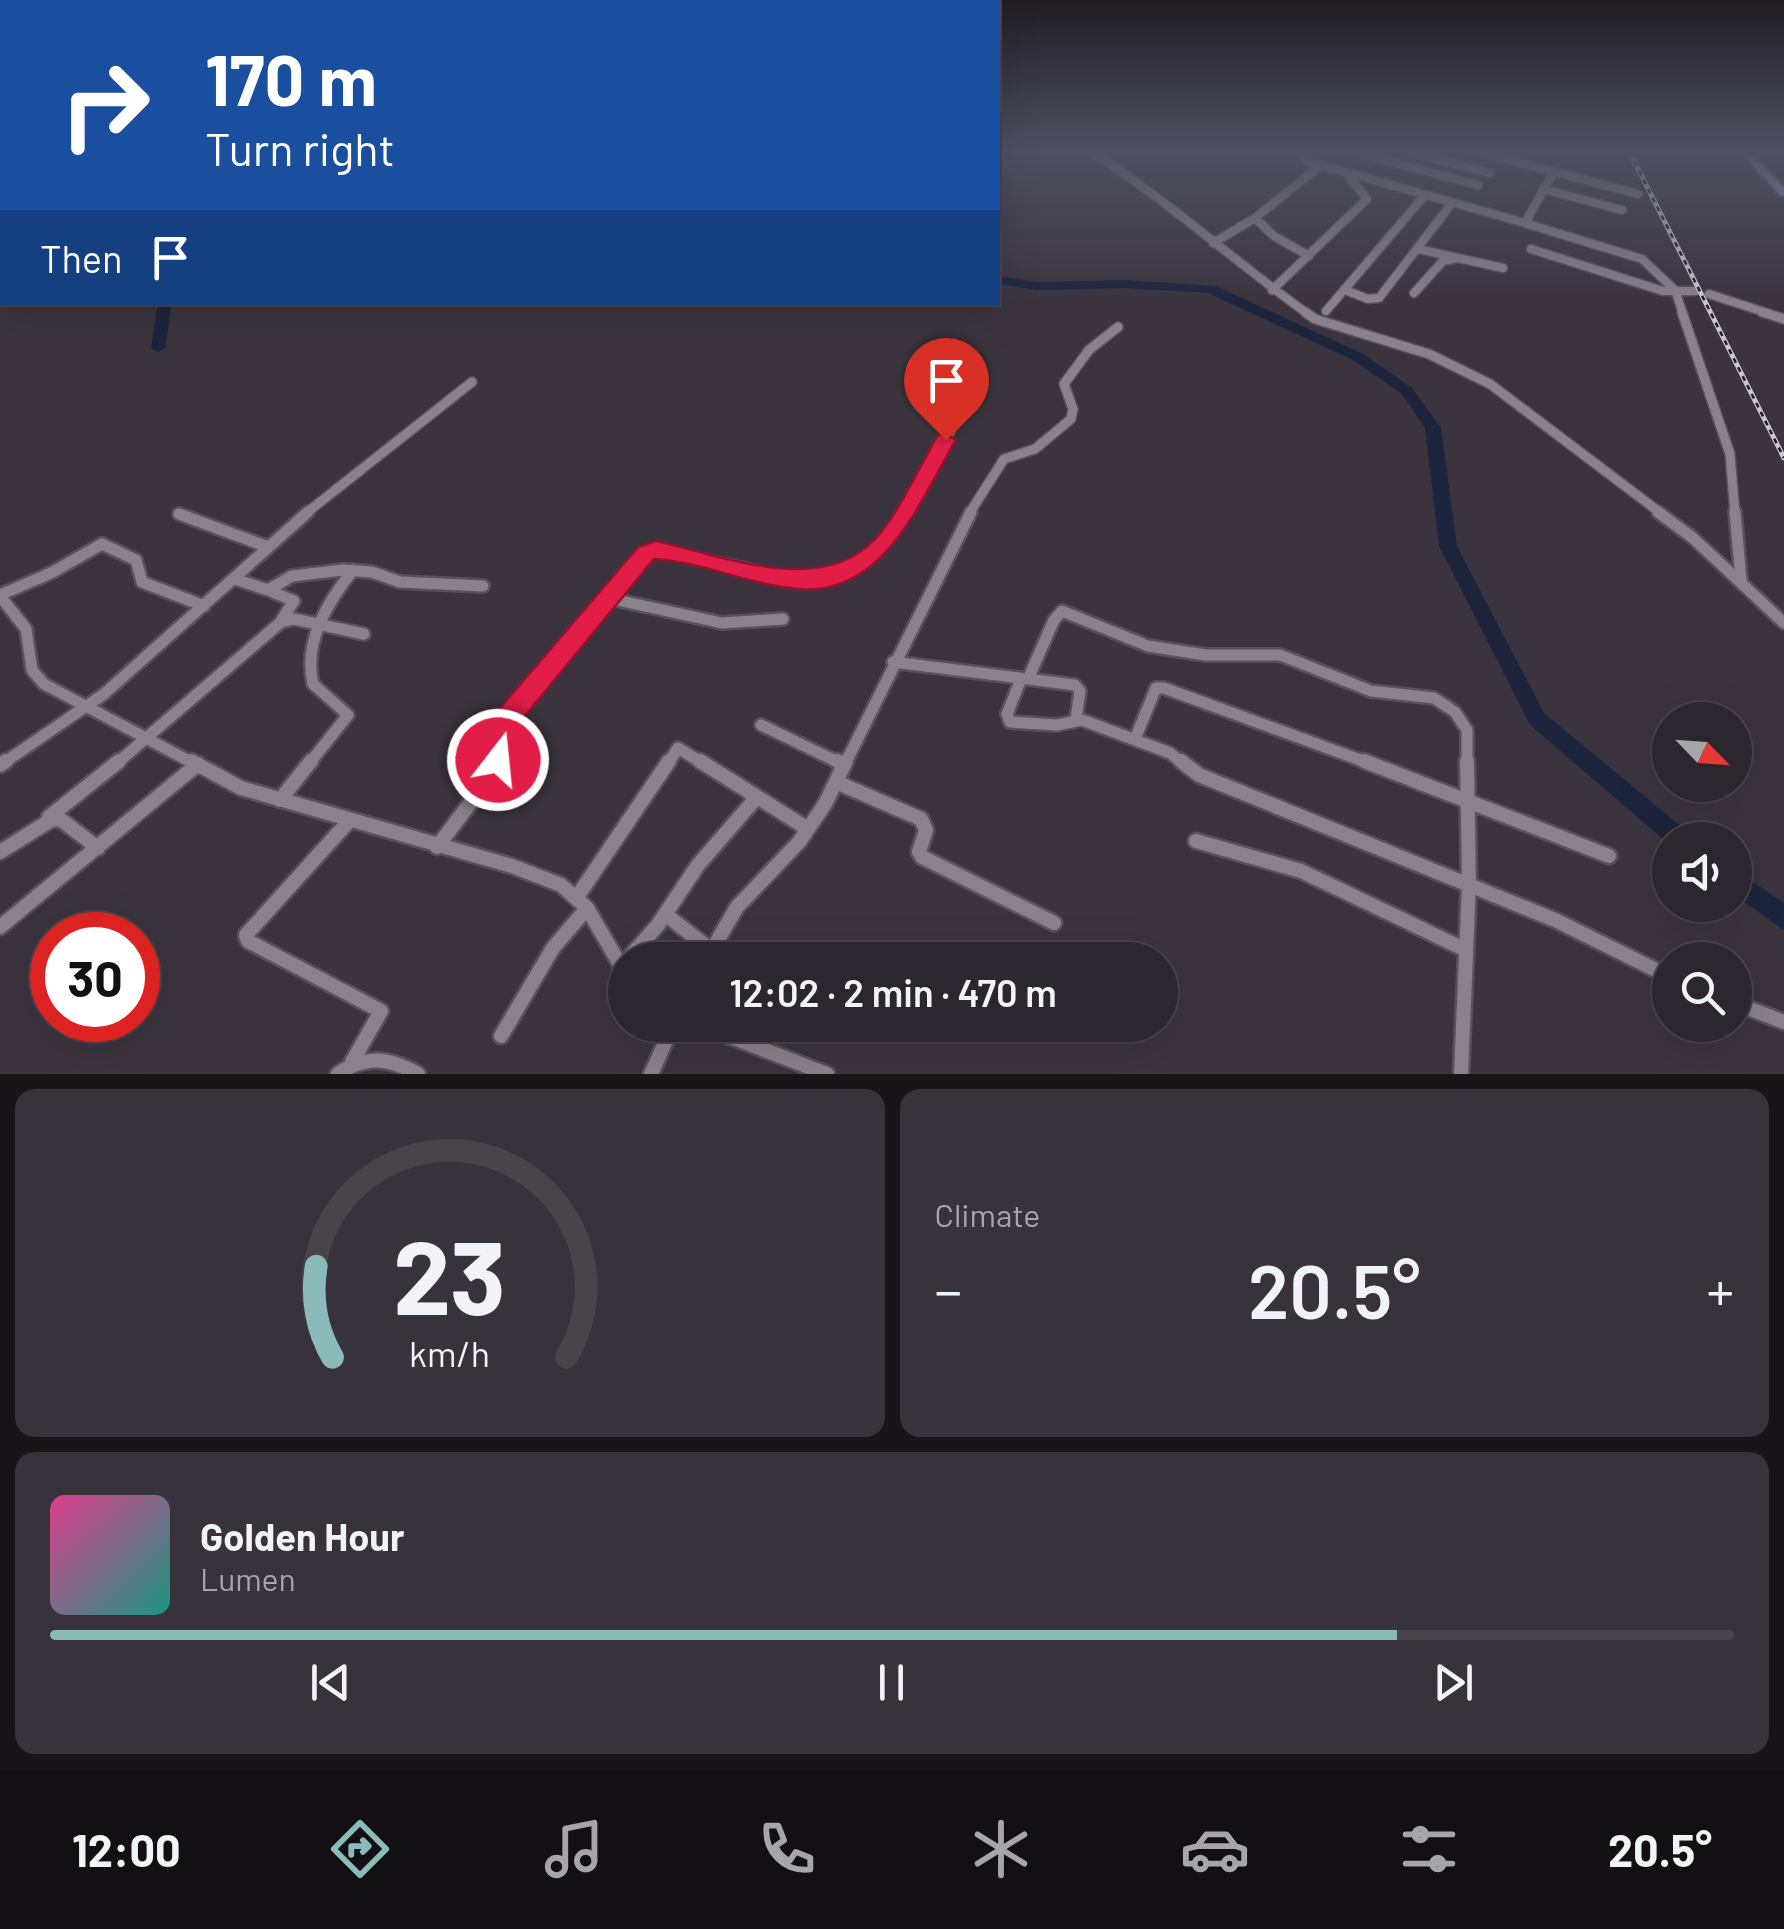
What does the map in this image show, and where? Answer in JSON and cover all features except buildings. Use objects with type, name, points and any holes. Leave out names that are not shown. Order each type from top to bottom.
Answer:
[{"type":"street","points":[[1167,203],[1272,290],[1324,323],[1428,354],[1475,374],[1576,448],[1741,580],[1784,623]]},
{"type":"street","points":[[1214,242],[1273,203]]},
{"type":"street","points":[[1272,290],[1361,203]]},
{"type":"street","points":[[1326,311],[1418,203]]},
{"type":"street","points":[[1345,290],[1376,300],[1452,203]]},
{"type":"street","points":[[1452,203],[1642,259],[1677,293],[1730,454],[1741,580]]},
{"type":"street","points":[[1525,223],[1536,203]]},
{"type":"street","points":[[1596,203],[1622,210]]},
{"type":"street","points":[[1255,218],[1274,236],[1308,256]]},
{"type":"street","points":[[1531,248],[1677,293],[1695,291]]},
{"type":"street","points":[[1418,249],[1503,268]]},
{"type":"street","points":[[1414,293],[1443,261],[1461,257]]},
{"type":"street","points":[[1709,294],[1784,319]]},
{"type":"street","points":[[717,942],[752,888],[808,829],[836,782],[966,519],[1004,459],[1035,449],[1071,419],[1073,410],[1064,384],[1088,350],[1118,327]]},
{"type":"street","points":[[0,765],[40,743],[91,706],[268,546],[472,382]]},
{"type":"street","points":[[437,848],[493,772],[502,724],[651,550],[800,581],[818,581],[854,567],[883,546],[978,384]]},
{"type":"street","points":[[179,514],[268,546]]},
{"type":"street","points":[[204,606],[142,582],[136,560],[102,544],[0,596],[26,629],[36,677],[241,788],[540,876],[582,903],[608,942]]},
{"type":"street","points":[[268,590],[292,576],[353,570],[400,582],[428,580],[483,586]]},
{"type":"street","points":[[280,800],[348,715],[310,680],[324,609],[353,570]]},
{"type":"street","points":[[49,816],[150,737],[281,622],[294,602],[234,579]]},
{"type":"street","points":[[608,598],[722,623],[783,619]]},
{"type":"street","points":[[1462,1074],[1469,883],[1467,730],[1444,703],[1416,694],[1371,691],[1280,655],[1206,655],[1165,650],[1129,641],[1062,611],[1007,714],[1010,722],[1057,726],[1076,719],[1170,753],[1200,774],[1469,883],[1652,967]]},
{"type":"street","points":[[281,622],[294,618],[364,634]]},
{"type":"street","points":[[894,662],[1079,687],[1076,719]]},
{"type":"street","points":[[1135,740],[1159,687],[1467,799],[1609,856]]},
{"type":"street","points":[[761,725],[844,764]]},
{"type":"street","points":[[502,1036],[599,870],[678,748],[808,829]]},
{"type":"street","points":[[0,927],[198,764]]},
{"type":"street","points":[[836,782],[921,820],[926,830],[919,852],[922,857],[1054,923]]},
{"type":"street","points":[[643,942],[698,865],[757,797]]},
{"type":"street","points":[[0,852],[51,820],[60,819],[98,848]]},
{"type":"street","points":[[338,1074],[352,1062],[381,1011],[248,941],[246,936],[350,821]]},
{"type":"street","points":[[1196,841],[1301,871],[1466,950]]},
{"type":"street","points":[[666,914],[695,942]]},
{"type":"street","points":[[1752,1010],[1784,1022]]},
{"type":"street","points":[[651,1074],[665,1042]]},
{"type":"street","points":[[744,1042],[827,1074]]},
{"type":"street","points":[[352,1062],[380,1058],[418,1074]]},
{"type":"waterway","points":[[1000,280],[1037,286],[1124,284],[1211,289],[1358,357],[1407,391],[1433,428],[1448,546],[1537,719],[1660,822]]},
{"type":"waterway","points":[[158,348],[165,305]]},
{"type":"waterway","points":[[1752,894],[1784,918]]},
{"type":"railway","points":[[1655,203],[1784,458]]},
{"type":"route","points":[[498,760],[502,724],[646,553],[656,550],[758,573],[818,581],[854,567],[883,546],[946,440]]}]
